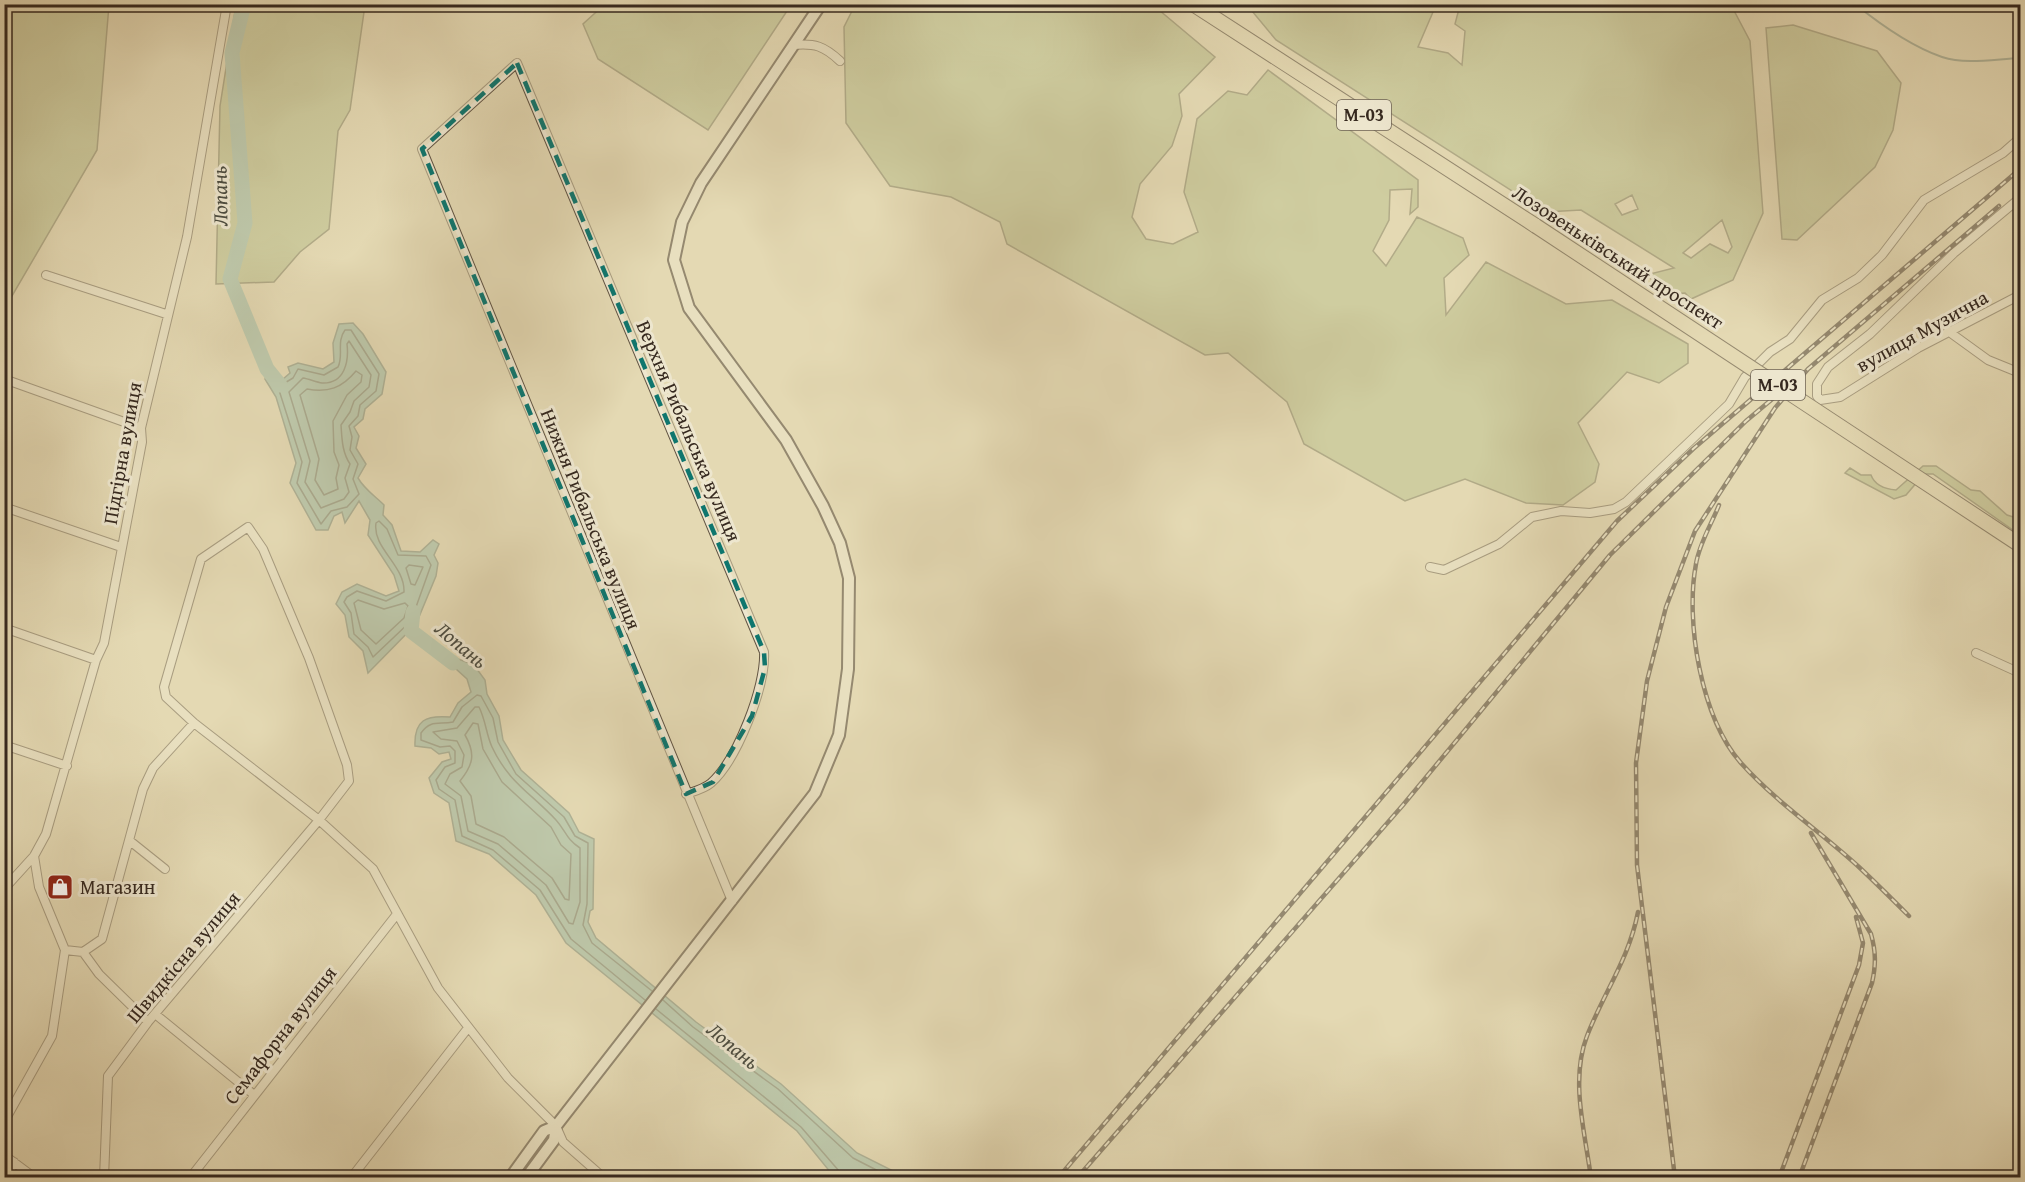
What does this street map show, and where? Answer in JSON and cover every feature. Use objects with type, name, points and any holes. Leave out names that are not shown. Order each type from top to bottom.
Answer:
[{"type":"highway","name":"Лозовеньківський проспект","points":[[1193,4],[1536,226],[2020,545]]},
{"type":"street","name":"Підгірна вулиця","points":[[4,889],[34,856],[46,834],[96,660],[104,643],[142,442],[141,428],[166,314],[189,226],[227,4]]},
{"type":"street","points":[[526,1178],[554,1140],[556,1126],[815,793],[839,735],[848,669],[849,578],[840,543],[823,507],[786,441],[689,308],[674,260],[682,222],[701,183],[821,4]]},
{"type":"street","points":[[793,45],[811,43],[825,47],[840,61]]},
{"type":"street","name":"Нижня Рибальська вулиця","points":[[517,63],[422,149],[732,901]]},
{"type":"street","name":"Верхня Рибальська вулиця","points":[[517,63],[764,652],[765,668],[752,716],[713,782],[686,794]]},
{"type":"street","points":[[1430,567],[1444,570],[1490,548],[1532,517],[1561,512],[1590,513],[1614,509],[1626,502],[1729,404],[1745,377],[1770,352],[1791,339],[1822,300],[1858,278],[1882,255],[1924,200],[2003,153],[2020,138]]},
{"type":"street","name":"вулиця Музична","points":[[2020,198],[1954,253],[1870,334],[1828,368],[1816,384],[1817,396],[1820,400],[1840,397],[1948,331],[2020,295]]},
{"type":"street","points":[[46,275],[166,314]]},
{"type":"street","points":[[1948,331],[1988,360],[2020,373]]},
{"type":"street","points":[[4,379],[141,428]]},
{"type":"street","points":[[4,507],[121,547]]},
{"type":"street","name":"Швидкісна вулиця","points":[[104,1178],[108,1076],[154,1014],[319,820],[348,781],[347,765],[309,658],[263,549],[248,527],[201,559],[164,687],[166,697],[194,723]]},
{"type":"street","points":[[4,628],[96,660]]},
{"type":"street","points":[[1976,653],[2020,673]]},
{"type":"street","points":[[65,950],[83,952],[102,939],[130,841],[136,808],[153,768],[194,723],[319,820],[373,868],[438,988],[508,1078],[556,1126],[563,1143],[604,1178]]},
{"type":"street","points":[[4,745],[67,766]]},
{"type":"street","points":[[130,841],[165,869]]},
{"type":"street","points":[[4,1122],[52,1036],[65,950],[39,887],[34,856]]},
{"type":"street","name":"Семафорна вулиця","points":[[190,1178],[253,1095],[398,914]]},
{"type":"street","points":[[83,952],[99,974],[148,1022]]},
{"type":"street","points":[[154,1014],[253,1095]]},
{"type":"street","points":[[351,1178],[468,1028]]},
{"type":"street","points":[[510,1178],[544,1131],[556,1126]]},
{"type":"street","points":[[4,1155],[35,1178]]},
{"type":"street","points":[[7,1178],[14,1162]]},
{"type":"highlighted area","points":[[517,63],[764,652],[765,668],[752,716],[713,782],[686,794],[422,149]]},
{"type":"shaded area","points":[[5,4],[109,5],[97,150],[5,308]]},
{"type":"shaded area","points":[[605,4],[791,5],[708,130],[598,59],[583,24]]},
{"type":"shaded area","points":[[236,5],[365,5],[350,110],[338,131],[329,229],[300,252],[274,282],[216,284],[220,106]]},
{"type":"shaded area","points":[[855,5],[1153,5],[1215,57],[1179,94],[1182,116],[1172,146],[1140,184],[1132,217],[1146,239],[1173,244],[1198,232],[1184,192],[1197,119],[1228,91],[1247,95],[1268,70],[1418,180],[1418,207],[1410,214],[1412,189],[1390,190],[1389,220],[1373,251],[1386,266],[1417,217],[1463,238],[1469,255],[1444,278],[1446,315],[1486,262],[1566,304],[1612,300],[1688,344],[1688,363],[1659,383],[1627,372],[1578,423],[1599,464],[1595,482],[1563,505],[1526,503],[1465,479],[1405,501],[1304,444],[1287,402],[1228,353],[1205,355],[1007,244],[1000,222],[951,197],[890,186],[846,123],[844,27]]},
{"type":"shaded area","points":[[1247,5],[1436,5],[1418,47],[1448,53],[1462,65],[1465,31],[1455,24],[1460,5],[1731,5],[1750,41],[1763,213],[1733,280],[1691,299],[1685,293],[1671,294],[1646,275],[1674,268],[1581,210],[1545,212],[1276,40]],"holes":[[[1632,195],[1638,209],[1622,215],[1615,204]],[[1722,220],[1732,247],[1728,253],[1710,244],[1691,258],[1683,253]]]},
{"type":"shaded area","points":[[1793,25],[1877,51],[1901,83],[1893,130],[1875,167],[1797,240],[1782,239],[1766,28]]},
{"type":"shaded area","points":[[1923,466],[1936,466],[1971,490],[1980,491],[2007,515],[2020,519],[2020,535],[1933,474],[1924,474],[1906,495],[1894,499],[1845,473],[1850,468],[1861,475],[1871,475],[1881,486],[1896,490]]},
{"type":"water","points":[[353,323],[363,334],[386,372],[382,394],[365,409],[363,419],[354,427],[359,436],[356,448],[366,464],[358,478],[384,505],[383,515],[392,525],[401,551],[420,552],[433,540],[439,544],[434,555],[438,563],[436,576],[416,624],[368,673],[363,651],[349,637],[345,615],[336,604],[342,592],[357,584],[386,596],[399,591],[394,575],[368,535],[370,520],[359,501],[345,523],[342,512],[334,516],[328,530],[316,530],[290,483],[296,463],[276,397],[265,379],[267,369],[283,379],[290,373],[288,367],[298,363],[323,369],[334,362],[333,343],[339,324]]},
{"type":"water","points":[[435,650],[474,665],[485,680],[487,694],[499,716],[503,740],[521,770],[569,813],[579,832],[594,839],[593,909],[590,911],[588,922],[596,938],[696,1022],[781,1084],[857,1153],[905,1177],[839,1177],[831,1173],[797,1131],[566,943],[536,895],[489,854],[456,841],[449,803],[434,793],[429,778],[442,762],[451,759],[449,752],[439,754],[431,748],[415,746],[415,737],[423,721],[434,717],[450,717],[458,703],[471,692],[467,679]]},
{"type":"waterway","name":"Лопань","points":[[244,4],[232,53],[245,223],[230,279],[267,369],[280,385]]},
{"type":"waterway","points":[[1855,4],[1896,34],[1942,57],[1971,61],[2020,58]]},
{"type":"waterway","name":"Лопань","points":[[413,612],[411,631],[453,663]]},
{"type":"railway","points":[[1058,1178],[1617,521],[1693,449],[2020,169]]},
{"type":"railway","points":[[1675,1178],[1637,865],[1636,763],[1647,681],[1666,607],[1695,531],[1775,408],[1808,369],[1999,206]]},
{"type":"railway","points":[[1077,1178],[1403,805],[1610,555],[1746,421],[1783,390]]},
{"type":"railway","points":[[1719,505],[1700,549],[1693,587],[1693,613],[1699,668],[1716,721],[1727,744],[1755,778],[1860,868],[1909,916]]},
{"type":"railway","points":[[1799,1178],[1872,983],[1875,964],[1871,934],[1811,833]]},
{"type":"railway","points":[[1591,1178],[1580,1106],[1582,1053],[1587,1036],[1629,945],[1638,912]]},
{"type":"railway","points":[[1779,1178],[1859,965],[1863,943],[1856,917]]},
{"type":"place","name":"Магазин","points":[[60,887]]}]
